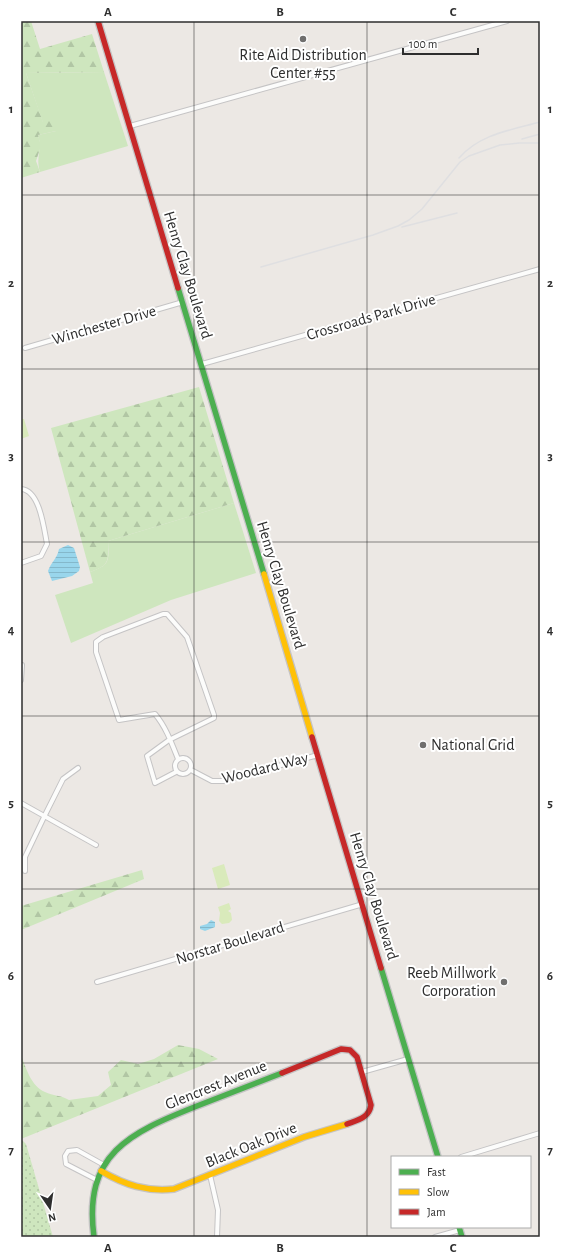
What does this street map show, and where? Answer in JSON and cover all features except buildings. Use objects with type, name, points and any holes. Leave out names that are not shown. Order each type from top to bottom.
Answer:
[{"type":"main road","name":"Henry Clay Boulevard","points":[[98,21],[202,364],[438,1156]]},
{"type":"main road","name":"Glencrest Avenue","points":[[94,1237],[91,1205],[97,1180],[103,1168],[122,1144],[134,1133],[341,1049],[347,1049],[357,1057],[362,1072]]},
{"type":"main road","name":"Black Oak Drive","points":[[103,1168],[134,1187],[160,1191],[174,1189],[304,1137],[367,1116],[371,1105],[362,1072]]},
{"type":"main road","points":[[459,1229],[462,1237]]},
{"type":"street","points":[[130,126],[507,21]]},
{"type":"street","name":"Crossroads Park Drive","points":[[202,364],[540,269]]},
{"type":"street","name":"Winchester Drive","points":[[25,348],[183,302]]},
{"type":"street","points":[[21,489],[32,494],[39,507],[47,544],[41,556],[21,563]]},
{"type":"street","name":"Woodard Way","points":[[190,770],[184,775],[176,772],[155,783],[148,756],[170,740],[214,718],[187,638],[167,614],[163,614],[103,637],[96,642],[96,652],[119,720],[155,714],[161,720],[170,740],[178,759],[183,758],[189,761],[190,770]]},
{"type":"street","points":[[21,680],[22,665]]},
{"type":"street","name":"Woodard Way","points":[[190,770],[212,781],[223,781],[318,755]]},
{"type":"street","points":[[176,772],[174,766],[178,759]]},
{"type":"street","points":[[25,872],[25,857],[63,779],[78,768]]},
{"type":"street","points":[[21,803],[45,815],[96,845]]},
{"type":"street","name":"Norstar Boulevard","points":[[97,982],[363,904]]},
{"type":"street","points":[[362,1072],[408,1059]]},
{"type":"street","points":[[464,1156],[540,1133]]},
{"type":"street","name":"Black Oak Drive","points":[[97,1180],[66,1164],[64,1158],[68,1151],[72,1149],[94,1159],[103,1168]]},
{"type":"street","points":[[210,1175],[218,1210],[217,1237]]},
{"type":"street","points":[[435,1237],[459,1229]]},
{"type":"green space","points":[[21,21],[31,21],[40,49],[92,34],[104,72],[26,73],[43,122],[58,118],[61,127],[56,131],[38,135],[41,146],[36,161],[40,172],[21,178]]},
{"type":"green space","points":[[104,72],[128,146],[40,172],[38,162],[40,145],[38,135],[56,131],[43,123],[26,73]]},
{"type":"green space","points":[[199,387],[234,503],[108,541],[107,561],[102,567],[90,572],[51,428]]},
{"type":"green space","points":[[21,419],[24,419],[29,436],[21,439]]},
{"type":"green space","points":[[234,503],[256,573],[171,600],[71,643],[55,595],[93,583],[90,572],[101,567],[107,561],[108,541]]},
{"type":"green space","points":[[224,864],[230,885],[218,889],[212,868]]},
{"type":"green space","points":[[142,870],[144,879],[21,930],[21,906]]},
{"type":"green space","points":[[229,903],[231,909],[228,911],[231,913],[232,920],[229,923],[222,924],[219,921],[220,913],[218,907]]},
{"type":"green space","points":[[178,1045],[199,1049],[218,1059],[21,1139],[21,1055],[27,1071],[36,1086],[45,1092],[69,1100],[98,1096],[111,1085],[108,1072],[121,1060],[138,1064],[154,1059]]},
{"type":"green space","points":[[21,1139],[26,1144],[53,1237],[25,1237],[21,1234]]},
{"type":"water","points":[[68,545],[74,548],[80,567],[79,571],[72,576],[52,581],[48,571],[49,568],[59,549]]},
{"type":"water","points":[[211,920],[215,922],[215,927],[205,931],[200,929],[200,926],[207,924]]},
{"type":"railway","points":[[459,158],[476,143],[486,138],[540,122]]},
{"type":"railway","points":[[522,139],[540,134]]},
{"type":"railway","points":[[261,267],[373,235],[398,226],[409,220],[422,209],[460,162],[469,156],[500,145],[540,143]]},
{"type":"railway","points":[[402,227],[457,213]]},
{"type":"traffic: fast","points":[[178,288],[264,574]]},
{"type":"traffic: fast","points":[[381,968],[438,1156]]},
{"type":"traffic: fast","points":[[94,1237],[92,1209],[96,1185],[104,1166],[116,1150],[132,1137],[151,1126],[197,1106],[282,1073]]},
{"type":"traffic: fast","points":[[459,1228],[462,1237]]},
{"type":"traffic: slow","points":[[264,574],[312,737]]},
{"type":"traffic: slow","points":[[101,1171],[128,1184],[136,1186],[164,1190],[174,1189],[304,1137],[347,1124]]},
{"type":"traffic: jam","points":[[98,21],[178,288]]},
{"type":"traffic: jam","points":[[312,737],[381,968]]},
{"type":"traffic: jam","points":[[282,1073],[341,1049],[350,1050],[357,1057],[371,1105],[365,1116],[359,1120],[347,1124]]},
{"type":"place","name":"Rite Aid Distribution Center #55","points":[[303,39]]},
{"type":"place","name":"National Grid","points":[[423,745]]},
{"type":"place","name":"Reeb Millwork Corporation","points":[[504,982]]}]
